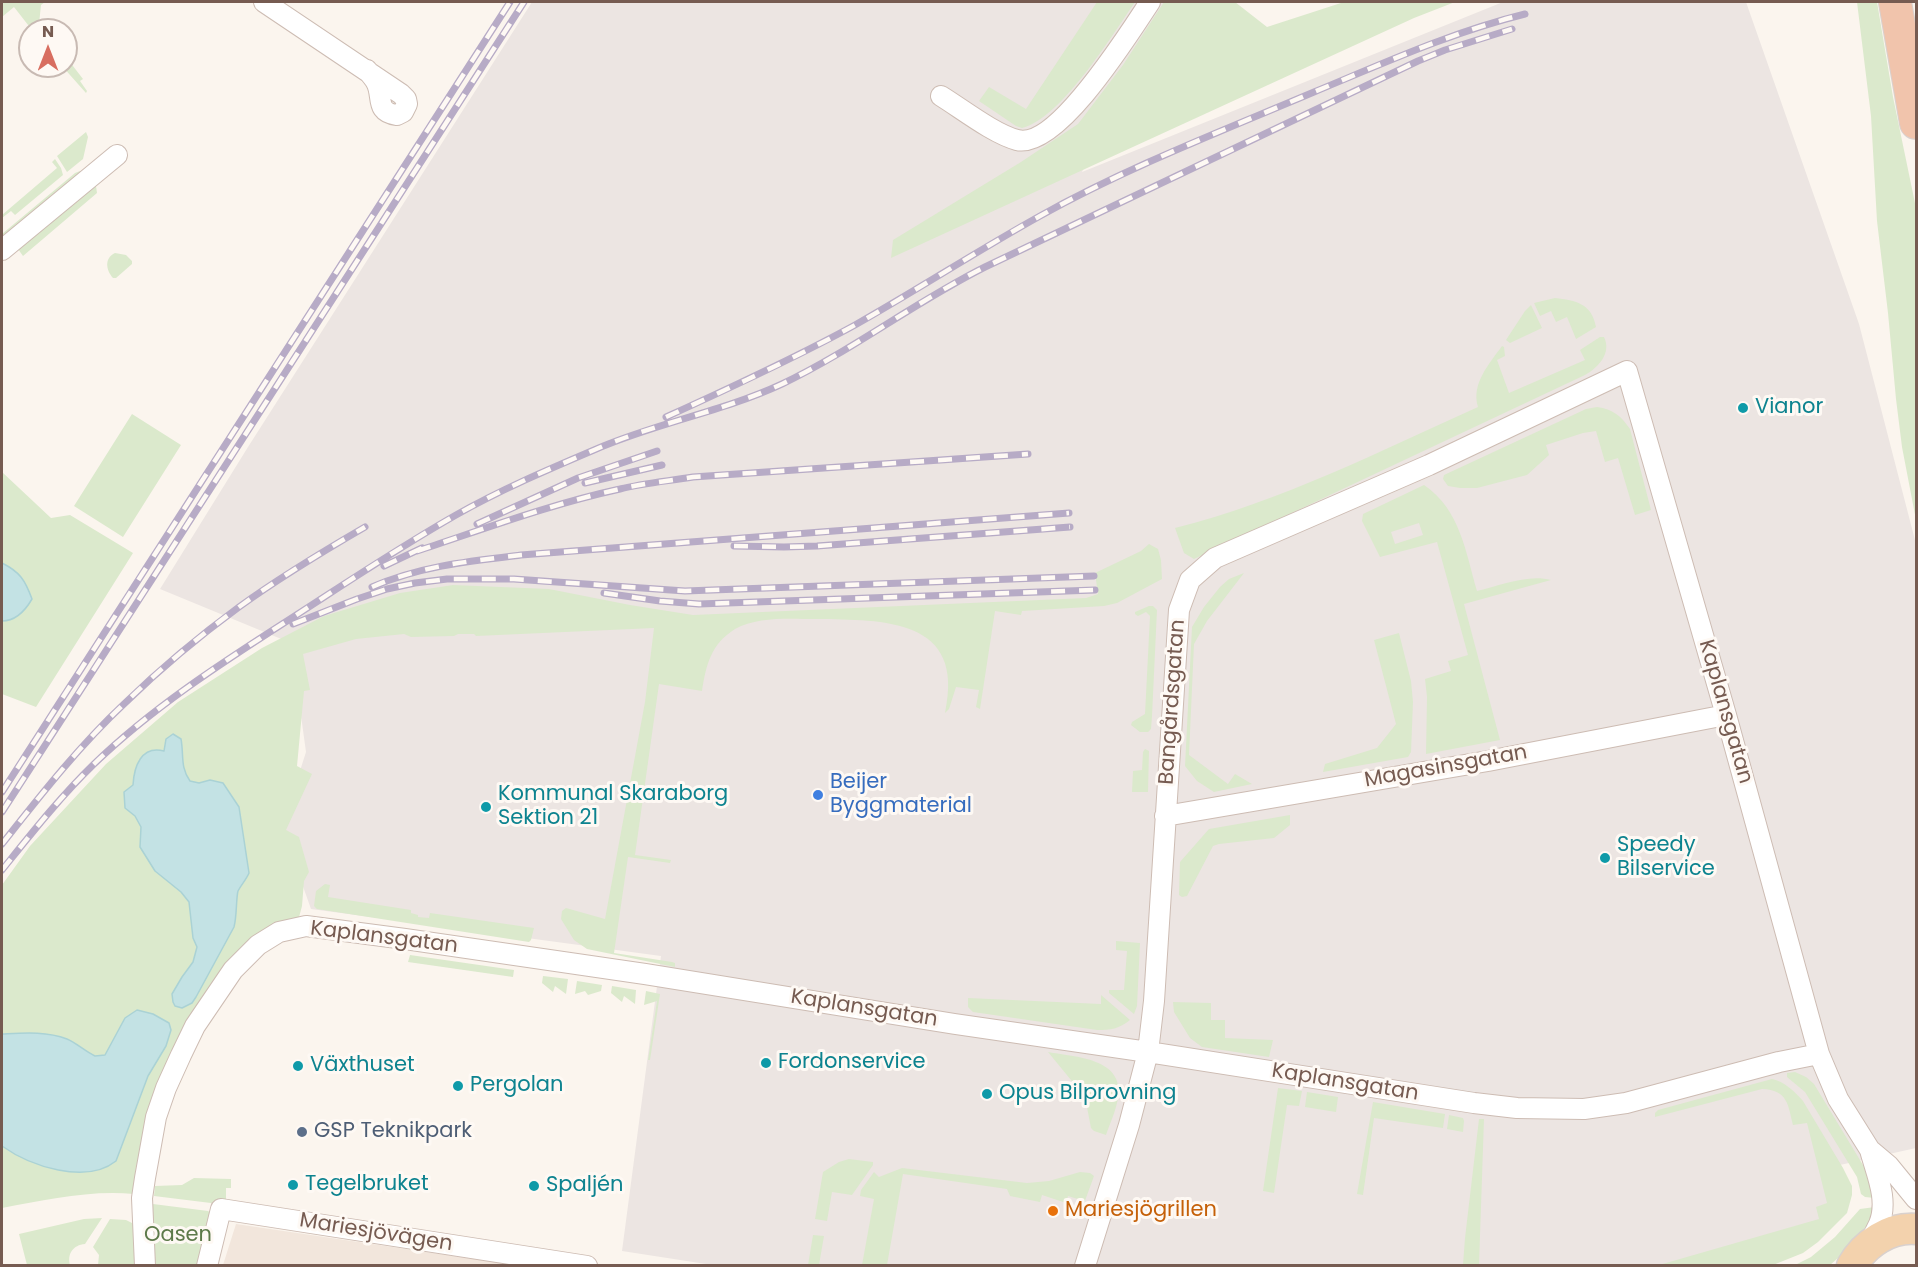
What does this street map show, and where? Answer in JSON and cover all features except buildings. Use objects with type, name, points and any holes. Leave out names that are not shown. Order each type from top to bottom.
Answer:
[{"type":"highway","points":[[1895,2],[1917,123]]},
{"type":"main road","points":[[1860,1256],[1880,1237],[1895,1231],[1917,1229]]},
{"type":"street","points":[[264,2],[367,70]]},
{"type":"street","points":[[941,96],[1000,134],[1019,141],[1046,133],[1080,99],[1120,48],[1150,2]]},
{"type":"street","points":[[2,250],[117,155]]},
{"type":"street","name":"Kaplansgatan","points":[[1627,371],[1726,715],[1819,1054],[1838,1099],[1870,1150],[1888,1166],[1917,1199]]},
{"type":"street","name":"Bangårdsgatan","points":[[1085,1266],[1129,1125],[1148,1052],[1155,990],[1179,610],[1190,580],[1215,558],[1429,465],[1627,371]]},
{"type":"street","name":"Magasinsgatan","points":[[1166,816],[1488,761],[1726,715]]},
{"type":"street","name":"Kaplansgatan","points":[[145,1266],[142,1198],[145,1178],[156,1117],[181,1055],[195,1026],[234,970],[258,945],[279,932],[306,926],[633,972],[944,1022],[1517,1108],[1584,1109],[1626,1103],[1779,1062],[1819,1054]]},
{"type":"street","name":"Kaplansgatan","points":[[1860,1256],[1879,1223],[1882,1212],[1881,1190],[1870,1150]]},
{"type":"street","name":"Mariesjövägen","points":[[207,1266],[221,1209],[587,1266]]},
{"type":"shaded area","points":[[532,2],[1168,2],[1082,172],[1503,2],[1746,2],[1859,324],[1916,544],[1916,1148],[1822,1169],[1834,1216],[1672,1265],[719,1266],[622,1251],[661,956],[311,909],[282,827],[306,752],[291,643],[160,589]]},
{"type":"shaded area","points":[[236,1224],[379,1245],[514,1265],[223,1265]]},
{"type":"green space","points":[[2,2],[45,2],[41,5],[40,18],[23,18],[14,7],[2,17]]},
{"type":"green space","points":[[1097,2],[1135,2],[1085,74],[1053,109],[1037,121],[1022,128],[979,101],[989,87],[1026,109]]},
{"type":"green space","points":[[1164,2],[1235,2],[1267,27],[1344,2],[1455,2],[1414,18],[891,258],[893,240],[1021,162],[1078,124],[1123,65]]},
{"type":"green space","points":[[1857,2],[1877,2],[1893,97],[1916,208],[1916,520],[1902,447],[1896,399],[1877,221],[1871,116]]},
{"type":"green space","points":[[78,73],[83,79],[80,81],[86,93],[73,78],[78,78]]},
{"type":"green space","points":[[86,132],[88,137],[83,159],[67,172],[57,156]]},
{"type":"green space","points":[[55,159],[63,175],[15,215],[11,211],[2,218],[2,215],[57,168],[52,162]]},
{"type":"green space","points":[[80,171],[84,172],[2,245],[2,234]]},
{"type":"green space","points":[[96,186],[97,193],[23,256],[18,249]]},
{"type":"green space","points":[[115,253],[126,255],[132,264],[113,278],[107,264],[111,255]]},
{"type":"green space","points":[[1555,298],[1570,300],[1587,308],[1596,327],[1576,339],[1567,317],[1556,322],[1551,311],[1540,316],[1534,303]]},
{"type":"green space","points":[[1531,305],[1542,328],[1510,343],[1506,340]]},
{"type":"green space","points":[[1600,337],[1604,337],[1606,343],[1605,354],[1599,364],[1585,375],[1194,559],[1184,553],[1175,528],[1215,517],[1292,490],[1478,407],[1476,399],[1479,382],[1502,346],[1505,356],[1497,360],[1509,393],[1585,360],[1580,350]]},
{"type":"green space","points":[[1597,407],[1608,409],[1616,414],[1630,429],[1651,510],[1635,515],[1618,458],[1605,462],[1596,431],[1546,445],[1549,455],[1527,475],[1477,488],[1448,486],[1443,479],[1444,475],[1586,409]]},
{"type":"green space","points":[[132,414],[181,445],[123,537],[74,506]]},
{"type":"green space","points":[[2,472],[51,518],[70,515],[133,553],[36,707],[2,694]]},
{"type":"green space","points":[[1424,485],[1446,506],[1454,519],[1465,547],[1477,591],[1533,578],[1551,580],[1464,604],[1500,740],[1426,754],[1425,679],[1451,671],[1448,661],[1468,655],[1437,542],[1380,557],[1362,521],[1363,514]],"holes":[[[1419,523],[1423,535],[1395,544],[1391,532]]]},
{"type":"green space","points":[[1149,544],[1158,549],[1162,579],[1117,603],[1104,606],[1022,611],[1021,615],[995,611],[980,709],[976,707],[979,690],[956,687],[949,709],[945,713],[948,682],[943,658],[931,642],[914,631],[892,624],[868,621],[785,619],[764,620],[744,625],[727,635],[715,648],[705,672],[702,691],[659,684],[635,855],[671,860],[670,863],[628,857],[614,953],[672,962],[675,963],[675,967],[587,949],[574,940],[561,919],[562,911],[566,908],[605,919],[645,702],[654,628],[476,636],[458,634],[411,637],[404,634],[356,639],[303,654],[310,690],[304,691],[297,766],[312,774],[286,830],[299,837],[309,872],[304,881],[298,921],[259,936],[148,1118],[136,1167],[134,1194],[101,1193],[2,1208],[2,885],[30,846],[106,764],[178,702],[262,648],[324,616],[400,593],[453,585],[549,589],[693,615],[1086,598],[1098,594],[1095,573],[1141,551]]},
{"type":"green space","points":[[1244,573],[1207,621],[1194,644],[1189,755],[1228,784],[1235,774],[1252,784],[1214,792],[1197,781],[1185,766],[1192,627],[1220,587],[1229,579]]},
{"type":"green space","points":[[1149,606],[1157,610],[1152,716],[1151,729],[1148,732],[1140,732],[1131,725],[1145,714],[1150,616],[1146,612],[1138,616],[1135,612]]},
{"type":"green space","points":[[1399,633],[1411,681],[1413,702],[1411,752],[1408,757],[1323,772],[1325,764],[1377,748],[1396,724],[1374,640]]},
{"type":"green space","points":[[1145,749],[1149,751],[1148,792],[1132,792],[1133,771],[1142,770]]},
{"type":"green space","points":[[1290,815],[1290,825],[1274,838],[1213,846],[1187,896],[1179,895],[1180,862],[1209,829]]},
{"type":"green space","points":[[325,884],[330,885],[328,897],[411,910],[411,913],[418,917],[429,918],[430,913],[534,928],[529,942],[317,909],[314,906],[316,891]]},
{"type":"green space","points":[[1116,941],[1140,943],[1137,1006],[1134,1014],[1109,993],[1109,990],[1124,990],[1127,951],[1116,950]]},
{"type":"green space","points":[[410,955],[514,970],[513,977],[408,962]]},
{"type":"green space","points":[[543,976],[568,979],[566,994],[555,986],[553,992],[542,983]]},
{"type":"green space","points":[[577,981],[602,985],[601,991],[588,995],[585,991],[575,994]]},
{"type":"green space","points":[[612,986],[636,990],[635,1004],[624,996],[622,1002],[611,993]]},
{"type":"green space","points":[[646,991],[660,994],[650,1060],[648,1060],[657,1001],[644,1005]]},
{"type":"green space","points":[[1101,995],[1130,1020],[1115,1028],[1097,1030],[973,1012],[968,1007],[968,998],[1101,1004]]},
{"type":"green space","points":[[1173,1002],[1211,1003],[1211,1020],[1225,1020],[1225,1038],[1273,1040],[1269,1057],[1202,1047],[1190,1038],[1174,1012]]},
{"type":"green space","points":[[1048,1052],[1096,1062],[1106,1067],[1114,1075],[1118,1085],[1118,1098],[1106,1135],[1091,1128],[1085,1097]]},
{"type":"green space","points":[[1795,1072],[1814,1084],[1866,1170],[1875,1198],[1861,1194],[1857,1177],[1805,1092],[1787,1077],[1787,1073]]},
{"type":"green space","points":[[1772,1079],[1785,1084],[1803,1101],[1843,1168],[1852,1186],[1847,1213],[1818,1242],[1803,1253],[1773,1265],[1659,1265],[1819,1219],[1816,1207],[1827,1203],[1807,1123],[1793,1125],[1785,1100],[1777,1092],[1762,1089],[1655,1117],[1658,1110]]},
{"type":"green space","points":[[1278,1088],[1302,1091],[1299,1106],[1287,1105],[1274,1193],[1263,1191]]},
{"type":"green space","points":[[1307,1092],[1338,1097],[1336,1112],[1305,1107]]},
{"type":"green space","points":[[1373,1102],[1445,1114],[1443,1128],[1374,1118],[1363,1195],[1357,1194]]},
{"type":"green space","points":[[1449,1115],[1463,1118],[1463,1132],[1447,1129]]},
{"type":"green space","points":[[1479,1119],[1484,1119],[1479,1265],[1463,1265],[1465,1238]]},
{"type":"green space","points":[[849,1159],[873,1162],[873,1165],[852,1195],[832,1192],[827,1221],[815,1219],[823,1172]]},
{"type":"green space","points":[[902,1168],[1027,1183],[1049,1181],[1080,1172],[1094,1176],[1082,1209],[1078,1208],[1081,1200],[1068,1196],[1066,1203],[1042,1195],[1040,1202],[1010,1196],[1007,1189],[903,1174],[887,1265],[862,1265],[874,1199],[860,1196],[861,1190],[874,1172],[879,1177]]},
{"type":"green space","points":[[194,1178],[231,1179],[231,1188],[226,1188],[226,1200],[230,1200],[230,1203],[219,1204],[154,1196],[155,1186],[182,1185]]},
{"type":"green space","name":"Oasen","points":[[151,1205],[208,1211],[212,1214],[198,1265],[150,1265]]},
{"type":"green space","points":[[1875,1207],[1868,1228],[1830,1265],[1793,1266],[1811,1257],[1835,1237],[1860,1209]]},
{"type":"green space","points":[[102,1218],[85,1244],[77,1246],[72,1251],[69,1257],[70,1265],[27,1265],[19,1234],[84,1219]]},
{"type":"green space","points":[[110,1219],[126,1220],[134,1224],[142,1265],[98,1265],[99,1255],[93,1247]]},
{"type":"green space","points":[[813,1235],[824,1236],[819,1265],[808,1265]]},
{"type":"water","points":[[2,563],[21,577],[32,599],[20,614],[7,621],[2,621]]},
{"type":"water","points":[[173,734],[181,739],[184,766],[190,781],[199,783],[210,780],[223,783],[239,807],[249,873],[238,891],[234,927],[196,997],[192,1003],[182,1008],[175,1006],[172,994],[193,962],[197,947],[193,938],[189,902],[181,892],[155,871],[140,847],[141,827],[135,816],[125,808],[124,792],[133,785],[137,765],[144,754],[156,750],[164,751],[166,739]]},
{"type":"water","points":[[137,1010],[153,1014],[169,1023],[171,1030],[166,1046],[148,1076],[116,1161],[104,1168],[89,1172],[58,1170],[27,1160],[2,1146],[2,1034],[34,1033],[59,1036],[70,1040],[95,1056],[105,1055],[125,1018]]},
{"type":"railway","points":[[2,792],[510,2]]},
{"type":"railway","points":[[2,812],[524,2]]},
{"type":"railway","points":[[666,417],[832,338],[1017,229],[1107,181],[1392,59],[1471,30],[1525,14]]},
{"type":"railway","points":[[2,870],[81,777],[163,705],[262,637],[456,515],[524,481],[617,441],[736,402],[782,384],[985,267],[1418,61],[1512,29]]},
{"type":"railway","points":[[477,524],[578,478],[657,451]]},
{"type":"railway","points":[[417,551],[569,502],[647,484],[693,477],[1028,454]]},
{"type":"railway","points":[[585,483],[662,465]]},
{"type":"railway","points":[[372,587],[427,569],[521,555],[1069,513]]},
{"type":"railway","points":[[2,844],[91,737],[165,666],[254,596],[365,527]]},
{"type":"railway","points":[[734,546],[817,546],[1070,527]]},
{"type":"railway","points":[[384,566],[422,548]]},
{"type":"railway","points":[[293,624],[387,589],[447,579],[514,579],[685,591],[1094,576]]},
{"type":"railway","points":[[604,593],[699,604],[1095,590]]},
{"type":"place","name":"Vianor","points":[[1743,408]]},
{"type":"place","name":"Beijer Byggmaterial","points":[[818,795]]},
{"type":"place","name":"Kommunal Skaraborg Sektion 21","points":[[486,807]]},
{"type":"place","name":"Speedy Bilservice","points":[[1605,858]]},
{"type":"place","name":"Fordonservice","points":[[766,1063]]},
{"type":"place","name":"Växthuset","points":[[298,1066]]},
{"type":"place","name":"Pergolan","points":[[458,1086]]},
{"type":"place","name":"Opus Bilprovning","points":[[987,1094]]},
{"type":"place","name":"GSP Teknikpark","points":[[302,1132]]},
{"type":"place","name":"Tegelbruket","points":[[293,1185]]},
{"type":"place","name":"Spaljén","points":[[534,1186]]},
{"type":"place","name":"Mariesjögrillen","points":[[1053,1211]]}]
